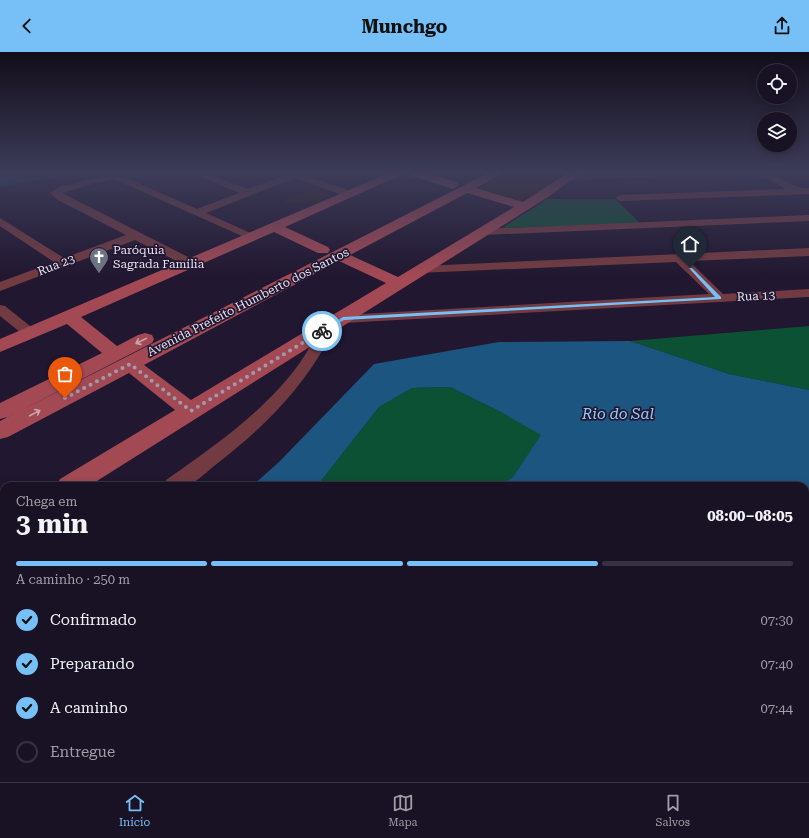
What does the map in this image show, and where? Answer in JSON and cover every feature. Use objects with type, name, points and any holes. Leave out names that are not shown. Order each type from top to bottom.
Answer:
[{"type":"street","points":[[79,207],[190,263]]},
{"type":"street","points":[[183,207],[251,237]]},
{"type":"street","points":[[196,213],[212,207]]},
{"type":"street","points":[[0,346],[319,207]]},
{"type":"street","name":"Avenida Prefeito Humberto dos Santos","points":[[0,412],[122,359],[420,207]]},
{"type":"street","points":[[76,482],[522,207]]},
{"type":"street","points":[[629,207],[646,225]]},
{"type":"street","points":[[482,232],[809,218]]},
{"type":"street","points":[[0,221],[63,263]]},
{"type":"street","points":[[273,227],[399,282]]},
{"type":"street","name":"Rua 23","points":[[0,287],[135,236]]},
{"type":"street","points":[[422,270],[809,252]]},
{"type":"street","points":[[680,259],[720,298]]},
{"type":"street","name":"Rua 13","points":[[335,323],[809,293]]},
{"type":"street","points":[[0,309],[30,333]]},
{"type":"street","points":[[68,316],[191,411]]},
{"type":"street","points":[[178,482],[233,440],[285,392],[310,361],[335,323]]},
{"type":"street","name":"Avenida Prefeito Humberto dos Santos","points":[[0,431],[122,359]]},
{"type":"green space","points":[[534,207],[623,207],[640,223],[502,228]]},
{"type":"green space","points":[[809,326],[809,390],[729,374],[630,341]]},
{"type":"green space","points":[[450,387],[499,411],[542,435],[513,477],[504,482],[320,482],[379,407],[412,388]]},
{"type":"water","name":"Rio do Sal","points":[[630,341],[729,374],[809,390],[809,482],[504,482],[513,477],[541,435],[499,411],[450,387],[412,388],[379,407],[320,482],[256,482],[279,462],[374,364],[499,342]]},
{"type":"way so far","points":[[65,398],[130,364],[191,411],[322,331]]},
{"type":"place","name":"Paróquia Sagrada Família","points":[[99,274]]},
{"type":"route","points":[[322,331],[343,319],[720,298],[690,268]]}]
